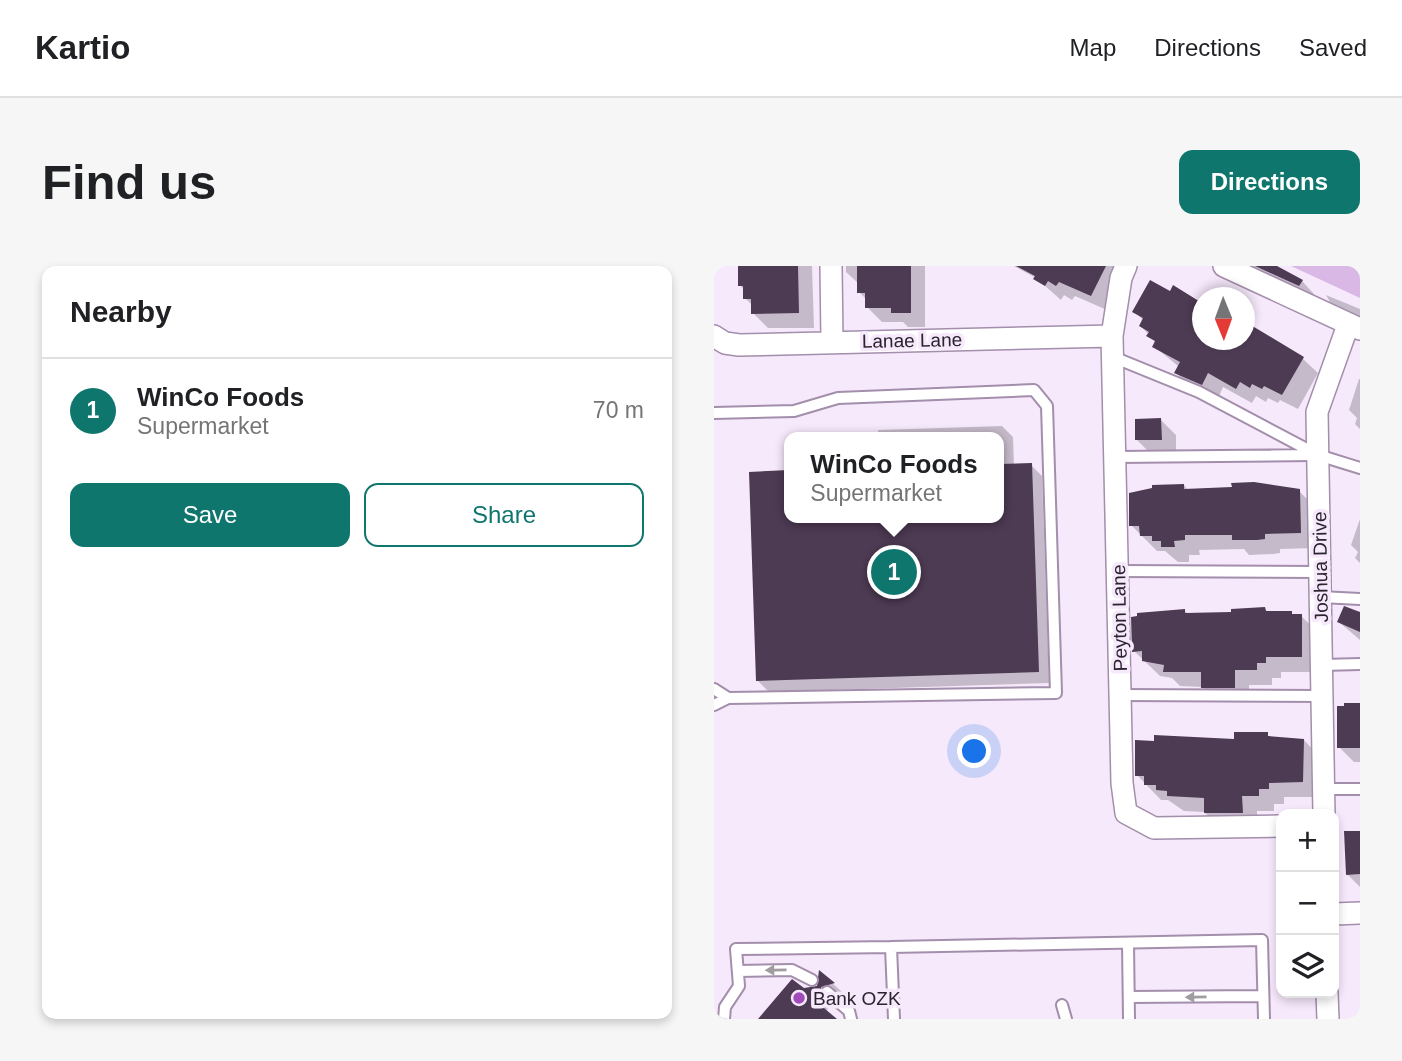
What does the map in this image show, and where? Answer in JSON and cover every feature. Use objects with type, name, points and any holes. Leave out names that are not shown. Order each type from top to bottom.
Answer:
[{"type":"street","points":[[831,266],[832,341]]},
{"type":"street","name":"Peyton Lane","points":[[1126,266],[1121,278],[1112,336],[1117,457],[1122,783],[1126,813],[1154,828],[1276,826]]},
{"type":"street","points":[[1224,266],[1354,327]]},
{"type":"street","name":"Joshua Drive","points":[[1324,809],[1317,412],[1354,327]]},
{"type":"street","name":"Lanae Lane","points":[[714,336],[725,343],[739,345],[1112,336]]},
{"type":"street","points":[[1339,914],[1360,914]]},
{"type":"street","points":[[1327,998],[1328,1019]]},
{"type":"lane","points":[[1113,358],[1199,392],[1318,455],[1360,468]]},
{"type":"lane","points":[[714,414],[794,411],[838,398],[1034,390],[1047,406],[1056,693],[728,698],[714,705]]},
{"type":"lane","points":[[1117,457],[1318,455]]},
{"type":"lane","points":[[1118,571],[1320,572]]},
{"type":"lane","points":[[1321,597],[1360,599]]},
{"type":"lane","points":[[1322,665],[1360,664]]},
{"type":"lane","points":[[714,689],[728,698]]},
{"type":"lane","points":[[1120,695],[1323,696]]},
{"type":"lane","points":[[1324,789],[1360,789]]},
{"type":"lane","points":[[724,1019],[725,1007],[739,986],[736,948],[1262,940],[1264,1019]]},
{"type":"lane","points":[[1128,943],[1129,1019]]},
{"type":"lane","points":[[891,947],[894,1019]]},
{"type":"lane","points":[[738,971],[792,970],[812,979]]},
{"type":"lane","points":[[827,992],[849,1011],[852,1019]]},
{"type":"lane","points":[[1129,998],[1264,996]]},
{"type":"lane","points":[[1062,1005],[1066,1019]]},
{"type":"shaded area","points":[[1291,266],[1360,266],[1360,298]]},
{"type":"building","points":[[738,266],[798,266],[799,313],[751,314],[751,299],[743,299],[743,286],[738,286]]},
{"type":"building","points":[[857,266],[911,266],[911,313],[891,313],[891,308],[865,308],[865,293],[857,293]]},
{"type":"building","points":[[1016,266],[1106,266],[1091,296],[1059,282],[1056,286],[1048,281],[1045,286],[1033,279],[1035,276]]},
{"type":"building","points":[[1255,266],[1277,266],[1303,280],[1299,286]]},
{"type":"building","points":[[1150,280],[1170,291],[1173,285],[1192,297],[1192,350],[1255,350],[1255,328],[1304,357],[1282,395],[1264,386],[1262,389],[1252,384],[1250,388],[1240,382],[1236,389],[1208,373],[1202,385],[1174,373],[1180,362],[1152,347],[1155,341],[1146,336],[1149,332],[1139,326],[1143,318],[1132,312]]},
{"type":"building","points":[[1161,418],[1162,440],[1135,440],[1135,419]]},
{"type":"building","points":[[1032,463],[1039,672],[756,681],[749,472],[784,470],[784,523],[1004,523],[1004,464]]},
{"type":"building","points":[[1254,482],[1300,489],[1301,533],[1265,534],[1265,539],[1257,540],[1232,540],[1232,535],[1185,535],[1185,540],[1174,541],[1175,547],[1161,547],[1161,541],[1152,541],[1152,536],[1140,536],[1139,526],[1129,526],[1129,493],[1152,488],[1152,485],[1184,484],[1184,489],[1232,487],[1231,483]]},
{"type":"building","points":[[1344,606],[1360,612],[1360,632],[1337,622]]},
{"type":"building","points":[[1265,607],[1266,611],[1292,611],[1292,614],[1302,614],[1302,657],[1266,657],[1266,663],[1257,663],[1257,670],[1235,670],[1235,688],[1201,688],[1201,672],[1163,672],[1164,665],[1142,661],[1142,651],[1132,652],[1131,617],[1137,616],[1137,613],[1185,609],[1185,613],[1231,612],[1231,609]]},
{"type":"building","points":[[1344,703],[1360,703],[1360,748],[1337,748],[1337,706],[1344,706]]},
{"type":"building","points":[[1234,732],[1268,732],[1268,736],[1304,739],[1303,782],[1269,783],[1269,789],[1259,789],[1259,796],[1242,796],[1243,813],[1204,813],[1204,798],[1167,796],[1167,791],[1156,790],[1156,785],[1144,785],[1144,776],[1135,776],[1135,740],[1154,741],[1154,735],[1234,739]]},
{"type":"building","points":[[1344,831],[1360,831],[1360,874],[1346,875]]},
{"type":"building","name":"Bank OZK","points":[[819,970],[835,983],[821,987],[822,998],[818,1003],[837,1019],[758,1019],[792,979],[804,988],[817,986]]},
{"type":"place","name":"WinCo Foods","points":[[894,572]]},
{"type":"place","name":"Bank OZK","points":[[799,998]]}]
